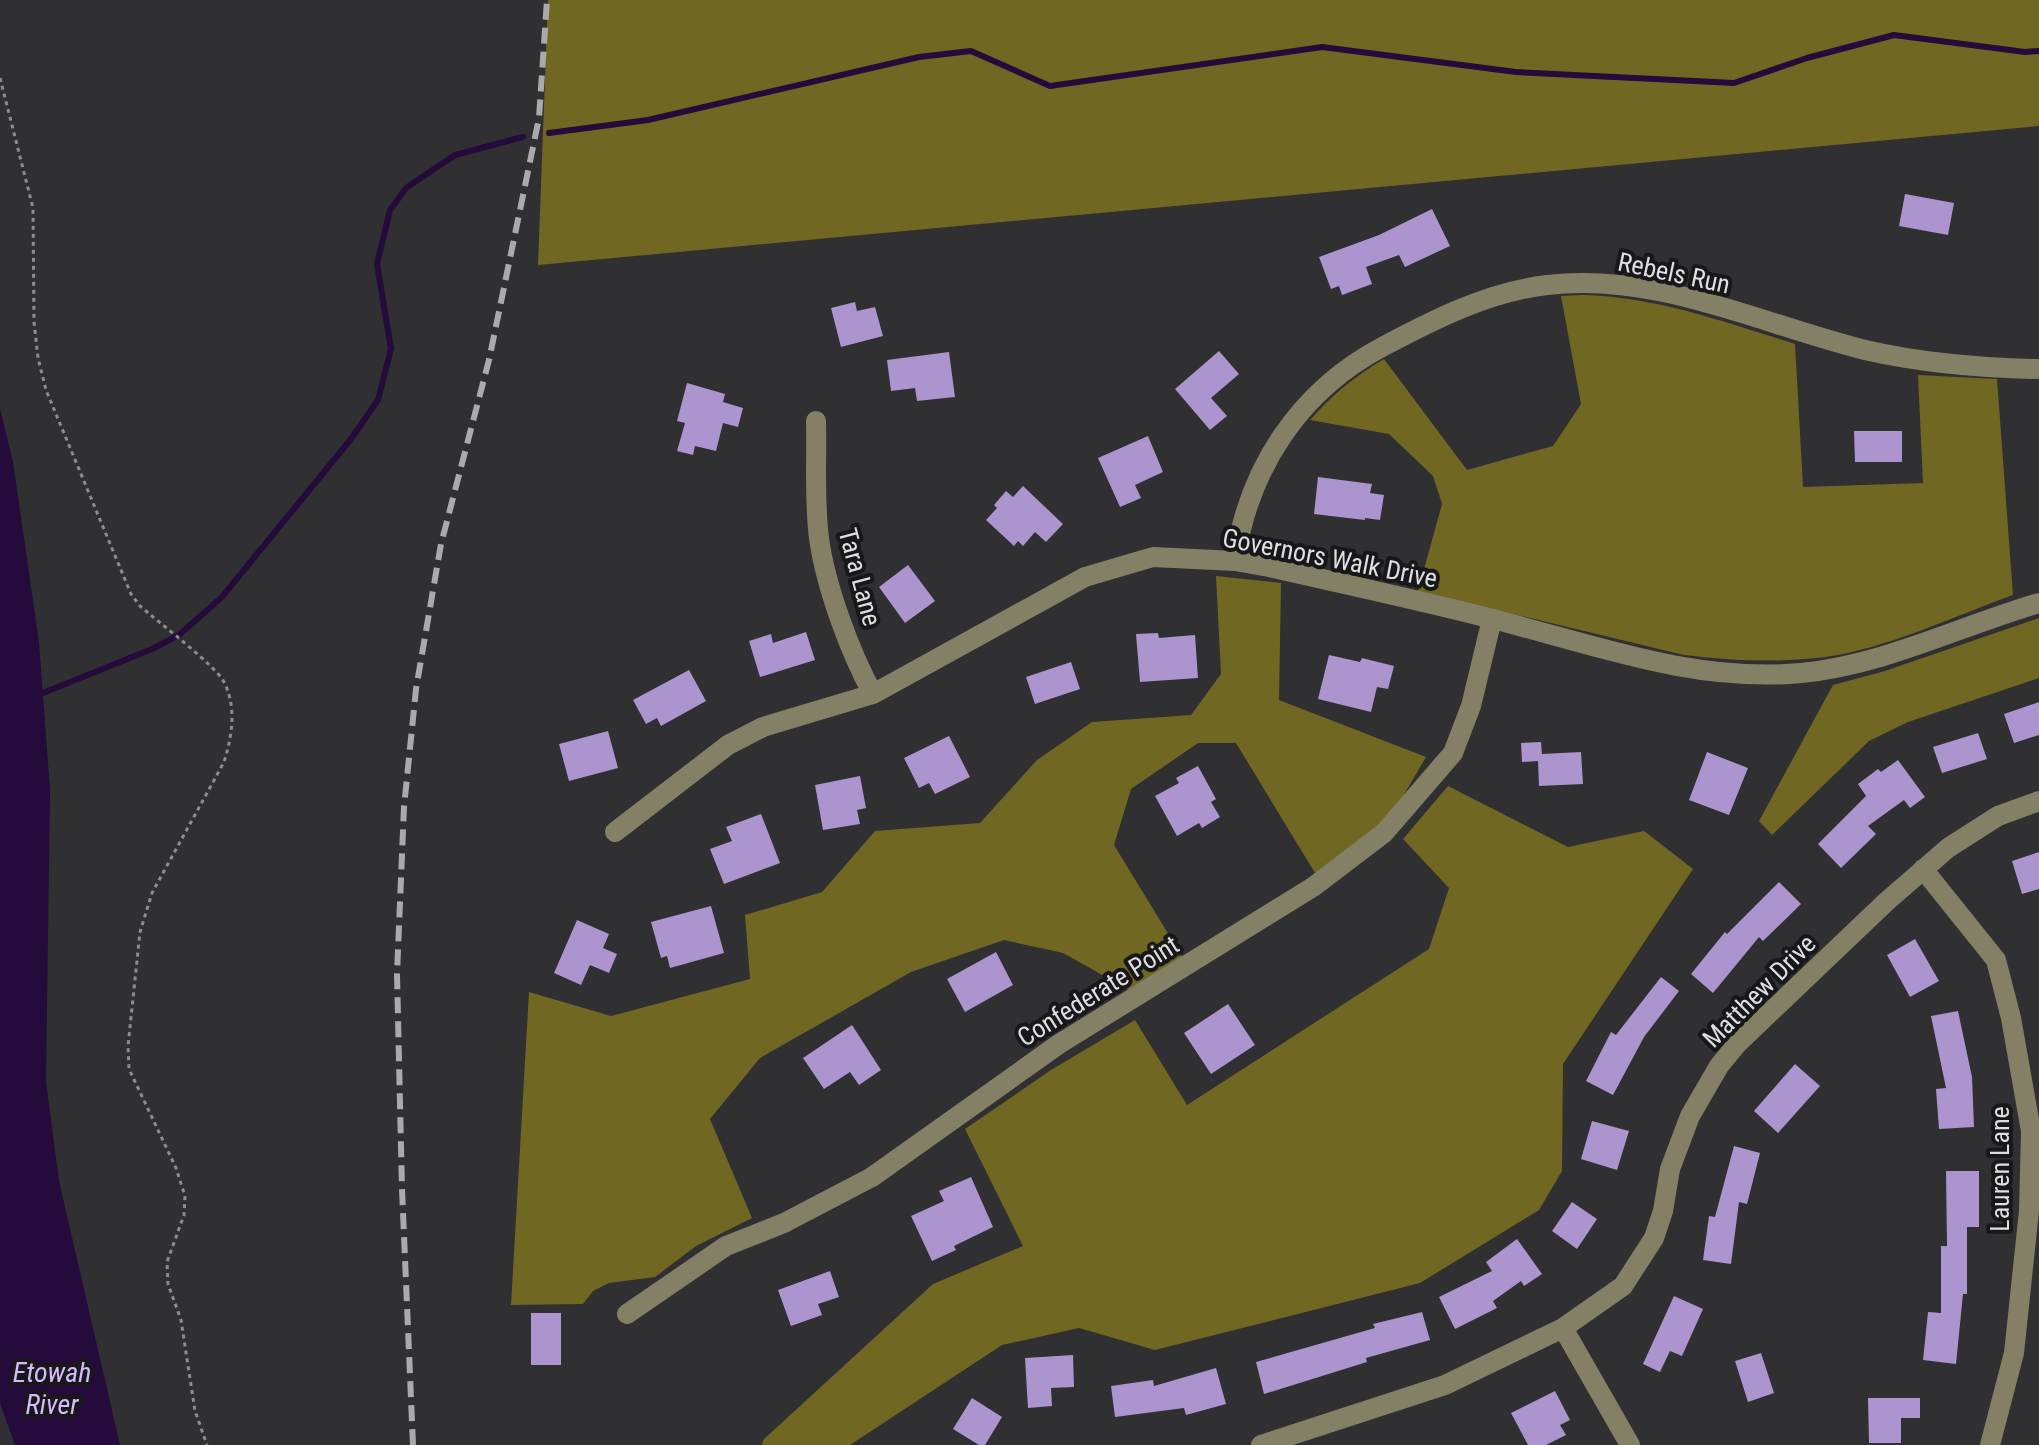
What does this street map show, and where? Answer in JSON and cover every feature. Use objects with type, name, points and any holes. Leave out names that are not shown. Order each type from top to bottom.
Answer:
[{"type":"street","name":"Rebels Run","points":[[1235,561],[1247,503],[1263,465],[1295,417],[1329,381],[1362,358],[1410,332],[1461,308],[1517,290],[1582,282],[1624,285],[1923,361],[1989,368],[2039,369]]},
{"type":"street","name":"Tara Lane","points":[[816,421],[819,538],[837,609],[860,670],[873,694]]},
{"type":"street","name":"Governors Walk Drive","points":[[615,832],[728,745],[763,727],[873,694],[1085,577],[1153,557],[1235,561],[1492,619],[1658,664],[1755,676],[1803,673],[1883,657],[2039,603]]},
{"type":"street","name":"Confederate Point","points":[[627,1314],[726,1246],[784,1223],[872,1177],[1059,1044],[1313,887],[1384,833],[1453,753],[1471,706],[1492,619]]},
{"type":"street","name":"Matthew Drive","points":[[1261,1445],[1445,1385],[1563,1328],[1623,1286],[1654,1238],[1679,1142],[1719,1066],[1757,1023],[1948,848],[1998,816],[2039,801]]},
{"type":"street","name":"Lauren Lane","points":[[1923,869],[1996,960],[2011,1018],[2031,1131],[2029,1211],[2014,1353],[1990,1445]]},
{"type":"street","points":[[1563,1328],[1630,1445]]},
{"type":"path","points":[[0,78],[33,208],[34,322],[46,390],[131,594],[140,606],[221,678],[232,715],[224,762],[152,893],[140,932],[128,1046],[129,1069],[176,1168],[185,1196],[184,1215],[167,1262],[168,1284],[181,1320],[195,1411],[207,1445]]},
{"type":"shaded area","points":[[548,0],[2039,0],[2039,126],[538,265]]},
{"type":"shaded area","points":[[1561,296],[1638,300],[1664,306],[1795,344],[1803,487],[1923,483],[1918,375],[1997,379],[2013,595],[1872,647],[1807,659],[1754,660],[1684,655],[1418,591],[1442,504],[1433,476],[1389,434],[1310,420],[1344,386],[1384,359],[1467,470],[1553,446],[1581,404]]},
{"type":"shaded area","points":[[1216,576],[1281,583],[1279,700],[1426,757],[1402,798],[1374,831],[1315,873],[1236,743],[1198,743],[1131,789],[1114,845],[1183,958],[1133,992],[1063,953],[1004,940],[911,972],[760,1058],[710,1119],[752,1218],[696,1246],[655,1277],[609,1283],[593,1291],[583,1304],[511,1305],[529,992],[611,1016],[750,979],[745,915],[822,892],[875,831],[980,823],[1037,760],[1092,722],[1191,715],[1221,674]]},
{"type":"shaded area","points":[[2039,618],[2039,678],[1908,722],[1869,741],[1772,835],[1759,821],[1833,685],[1885,671]]},
{"type":"shaded area","points":[[1448,786],[1568,847],[1644,831],[1693,869],[1563,1064],[1562,1171],[1539,1210],[1420,1283],[1155,1350],[1079,1328],[1002,1345],[850,1445],[762,1445],[763,1440],[933,1284],[1023,1246],[965,1129],[1051,1070],[1135,1020],[1187,1105],[1429,949],[1449,888],[1403,839]]},
{"type":"water","name":"Etowah River","points":[[0,409],[13,462],[39,642],[50,790],[46,1082],[59,1181],[120,1445],[15,1445],[0,1403]]},
{"type":"building","points":[[1905,194],[1954,203],[1948,235],[1899,226]]},
{"type":"building","points":[[1432,209],[1450,246],[1405,267],[1399,255],[1366,267],[1372,284],[1342,295],[1339,286],[1331,289],[1319,257],[1379,235]]},
{"type":"building","points":[[855,302],[857,311],[875,307],[883,336],[841,347],[831,308]]},
{"type":"building","points":[[1219,351],[1239,374],[1211,398],[1227,416],[1210,430],[1175,389]]},
{"type":"building","points":[[949,352],[955,397],[917,401],[915,388],[891,391],[887,360]]},
{"type":"building","points":[[687,383],[725,394],[723,402],[743,408],[738,427],[723,423],[716,451],[695,446],[693,455],[677,451],[685,423],[677,421]]},
{"type":"building","points":[[1854,431],[1902,431],[1902,462],[1855,462]]},
{"type":"building","points":[[1148,436],[1163,472],[1135,485],[1141,498],[1120,507],[1098,458]]},
{"type":"building","points":[[1318,477],[1372,484],[1370,493],[1384,495],[1380,520],[1314,514]]},
{"type":"building","points":[[1023,486],[1063,524],[1046,542],[1035,532],[1023,546],[1018,541],[1014,546],[986,520],[1006,491],[1013,497]]},
{"type":"building","points":[[908,565],[935,601],[905,623],[879,587]]},
{"type":"building","points":[[806,632],[815,660],[760,677],[749,641],[771,634],[773,643]]},
{"type":"building","points":[[1158,633],[1159,638],[1195,635],[1198,678],[1140,682],[1136,634]]},
{"type":"building","points":[[1329,655],[1360,662],[1362,658],[1394,666],[1388,689],[1377,687],[1371,712],[1318,699]]},
{"type":"building","points":[[1071,662],[1080,689],[1035,704],[1026,677]]},
{"type":"building","points":[[689,670],[706,701],[661,726],[657,718],[646,724],[633,700]]},
{"type":"building","points":[[2039,702],[2039,735],[2014,743],[2004,714]]},
{"type":"building","points":[[608,731],[618,768],[569,781],[559,744]]},
{"type":"building","points":[[1978,733],[1987,759],[1942,773],[1933,747]]},
{"type":"building","points":[[949,736],[970,777],[935,794],[929,783],[919,788],[904,758]]},
{"type":"building","points":[[1541,742],[1542,754],[1581,752],[1583,784],[1539,786],[1538,761],[1522,762],[1521,743]]},
{"type":"building","points":[[1707,752],[1748,768],[1729,815],[1689,800]]},
{"type":"building","points":[[1898,760],[1925,797],[1910,808],[1904,800],[1868,826],[1876,834],[1841,868],[1818,844],[1866,796],[1858,784],[1878,769],[1881,772]]},
{"type":"building","points":[[1198,766],[1216,799],[1211,802],[1220,817],[1202,828],[1199,823],[1177,836],[1155,796],[1179,783],[1176,778]]},
{"type":"building","points":[[860,776],[866,808],[857,810],[860,824],[823,830],[815,785]]},
{"type":"building","points":[[761,814],[780,863],[724,884],[710,849],[732,841],[726,827]]},
{"type":"building","points":[[2039,852],[2039,889],[2022,894],[2012,861]]},
{"type":"building","points":[[1779,882],[1801,904],[1763,941],[1759,937],[1713,993],[1691,974],[1725,932],[1727,934]]},
{"type":"building","points":[[711,906],[724,953],[670,968],[667,956],[661,958],[651,922]]},
{"type":"building","points":[[577,920],[609,934],[603,948],[617,954],[609,973],[590,965],[581,985],[554,973]]},
{"type":"building","points":[[1915,939],[1939,981],[1910,997],[1887,955]]},
{"type":"building","points":[[996,952],[1013,985],[965,1012],[947,979]]},
{"type":"building","points":[[1661,977],[1679,991],[1644,1037],[1613,1095],[1586,1081],[1611,1032],[1616,1035]]},
{"type":"building","points":[[1228,1004],[1255,1045],[1211,1074],[1184,1033]]},
{"type":"building","points":[[1958,1011],[1972,1077],[1974,1127],[1939,1129],[1936,1089],[1946,1088],[1931,1016]]},
{"type":"building","points":[[852,1025],[881,1070],[859,1085],[850,1072],[824,1089],[803,1058]]},
{"type":"building","points":[[1795,1064],[1820,1086],[1778,1133],[1754,1111]]},
{"type":"building","points":[[1592,1121],[1629,1131],[1617,1170],[1581,1159]]},
{"type":"building","points":[[1734,1146],[1760,1153],[1747,1204],[1739,1202],[1731,1264],[1703,1260],[1709,1216],[1715,1217]]},
{"type":"building","points":[[1946,1171],[1979,1171],[1979,1227],[1967,1227],[1967,1294],[1963,1294],[1956,1364],[1923,1360],[1928,1312],[1941,1313],[1941,1246],[1947,1246]]},
{"type":"building","points":[[971,1177],[993,1227],[932,1261],[911,1216],[944,1201],[939,1191]]},
{"type":"building","points":[[1572,1202],[1597,1219],[1577,1249],[1552,1231]]},
{"type":"building","points":[[1517,1239],[1542,1274],[1524,1286],[1521,1281],[1493,1301],[1497,1308],[1455,1329],[1439,1297],[1492,1271],[1486,1262]]},
{"type":"building","points":[[830,1271],[839,1297],[818,1304],[822,1315],[791,1326],[778,1290]]},
{"type":"building","points":[[1674,1296],[1703,1309],[1682,1356],[1670,1351],[1660,1372],[1643,1364]]},
{"type":"building","points":[[1422,1312],[1430,1340],[1366,1358],[1367,1362],[1264,1394],[1256,1362],[1375,1328],[1373,1324]]},
{"type":"building","points":[[531,1313],[561,1313],[561,1365],[531,1365]]},
{"type":"building","points":[[1761,1353],[1774,1393],[1748,1402],[1735,1361]]},
{"type":"building","points":[[1073,1355],[1074,1387],[1051,1388],[1052,1406],[1028,1408],[1025,1358]]},
{"type":"building","points":[[1216,1368],[1226,1404],[1186,1415],[1184,1408],[1115,1417],[1111,1386],[1153,1380],[1154,1386]]},
{"type":"building","points":[[1555,1391],[1570,1420],[1560,1425],[1566,1435],[1546,1445],[1528,1445],[1511,1413]]},
{"type":"building","points":[[972,1398],[1002,1417],[985,1445],[979,1445],[953,1429]]},
{"type":"building","points":[[1868,1398],[1920,1398],[1920,1418],[1901,1418],[1901,1443],[1869,1443]]},
{"type":"waterway","points":[[549,133],[648,120],[919,57],[971,51],[1050,86],[1322,47],[1516,72],[1734,83],[1807,58],[1894,35],[2025,52],[2039,51]]},
{"type":"waterway","points":[[43,693],[179,635],[222,597],[351,439],[378,400],[391,349],[377,264],[390,210],[406,188],[455,155],[523,137]]},
{"type":"railway","points":[[413,1445],[397,974],[404,807],[416,689],[441,544],[489,360],[539,118],[547,0]]}]
